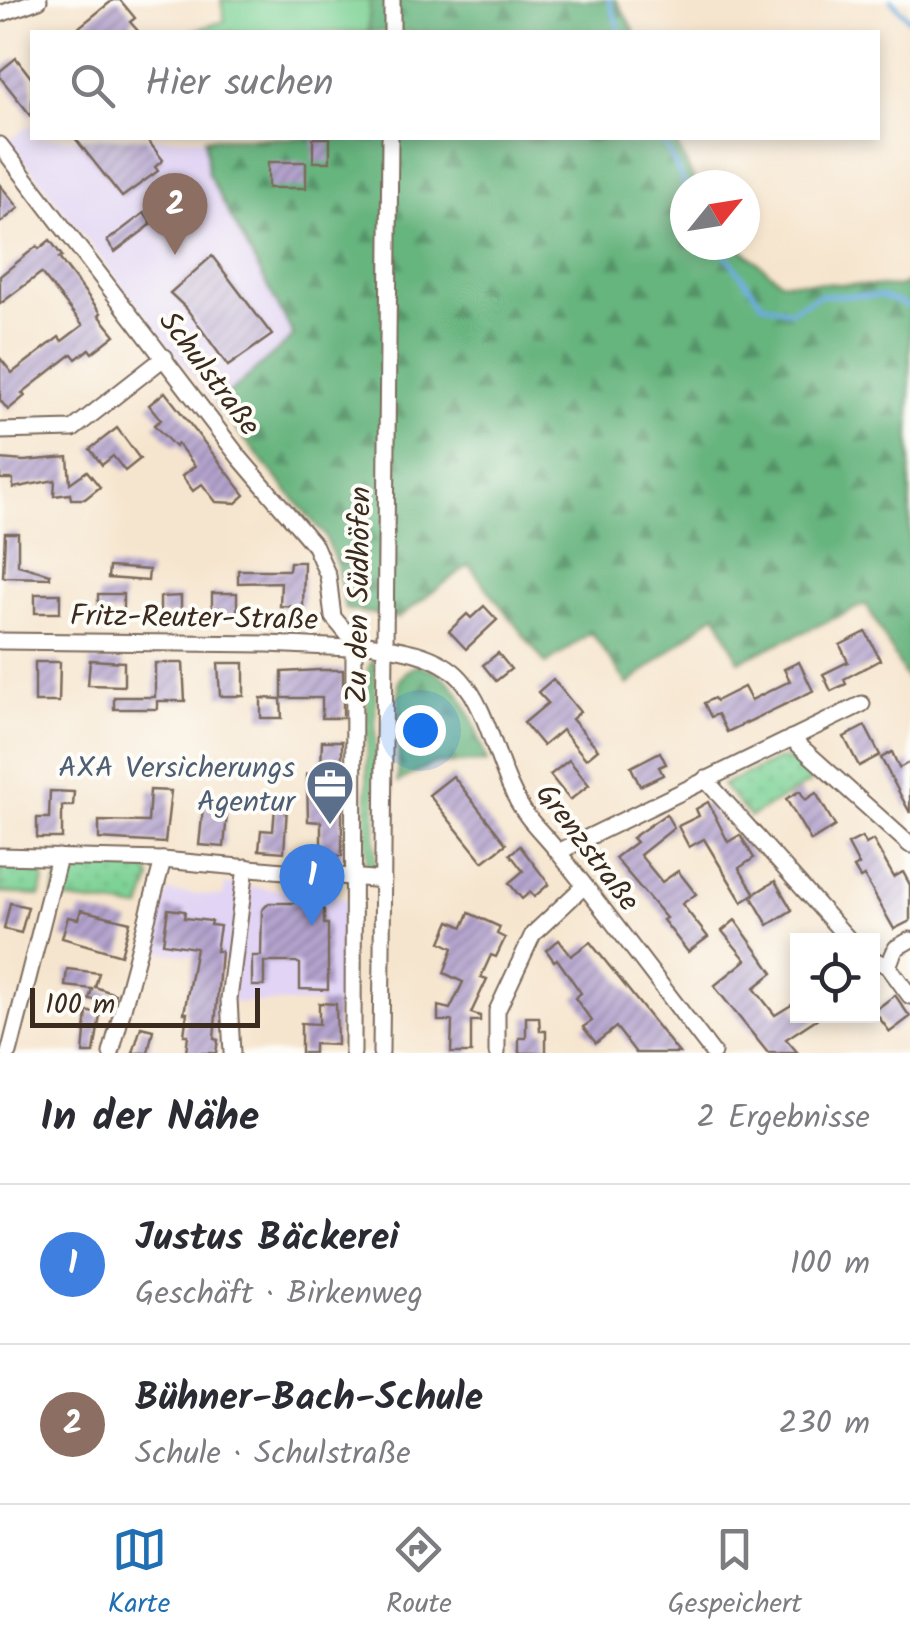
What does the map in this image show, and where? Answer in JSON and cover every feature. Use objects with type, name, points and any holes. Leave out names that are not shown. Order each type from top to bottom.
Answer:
[{"type":"street","points":[[0,14],[39,0]]},
{"type":"street","points":[[392,0],[392,30]]},
{"type":"street","name":"Zu den Südhöfen","points":[[381,1053],[390,140]]},
{"type":"street","name":"Schulstraße","points":[[0,145],[239,457],[315,546],[324,563],[333,617],[354,642]]},
{"type":"street","points":[[0,431],[73,429],[165,357]]},
{"type":"street","name":"Fritz-Reuter-Straße","points":[[0,641],[349,648],[354,642],[384,646]]},
{"type":"street","points":[[354,642],[354,1053]]},
{"type":"street","name":"Grenzstraße","points":[[384,646],[435,660],[462,680],[480,712],[506,784],[528,818],[713,1053]]},
{"type":"street","points":[[558,852],[862,704]]},
{"type":"street","points":[[792,738],[910,845]]},
{"type":"street","points":[[705,780],[844,933]]},
{"type":"street","points":[[0,856],[163,860],[383,880]]},
{"type":"street","points":[[9,1053],[59,857]]},
{"type":"street","points":[[111,1053],[163,860]]},
{"type":"street","points":[[232,1053],[229,998],[246,867]]},
{"type":"street","points":[[498,1053],[498,1011],[533,934],[583,886]]},
{"type":"street","points":[[910,940],[880,962],[910,996]]},
{"type":"shaded area","points":[[30,125],[30,140],[205,140],[208,174],[294,336],[216,405],[9,141]]},
{"type":"shaded area","points":[[225,884],[346,898],[347,1004],[223,1002],[228,962],[149,950],[168,892],[223,896]]},
{"type":"green space","points":[[221,0],[370,0],[368,30],[196,30],[225,21]]},
{"type":"green space","points":[[370,0],[616,0],[634,30],[368,30]]},
{"type":"green space","points":[[205,140],[675,140],[689,170],[670,170],[670,260],[755,260],[780,281],[899,287],[910,282],[910,685],[866,604],[739,661],[716,613],[628,685],[591,632],[546,664],[469,565],[398,618],[345,609],[337,566],[325,536],[216,405],[294,336],[208,174]]},
{"type":"green space","points":[[373,660],[372,870],[367,869],[368,669]]},
{"type":"green space","points":[[417,665],[433,670],[456,690],[471,716],[487,762],[433,764],[398,782],[399,682]]},
{"type":"green space","points":[[779,759],[793,760],[814,780],[750,817],[722,785]]},
{"type":"green space","points":[[72,863],[139,866],[147,870],[151,878],[141,909],[53,898],[60,872]]},
{"type":"green space","points":[[0,865],[34,866],[41,870],[44,880],[40,896],[0,892]]},
{"type":"building","points":[[113,0],[120,0],[135,18],[130,22],[137,30],[76,30]]},
{"type":"building","points":[[16,58],[30,76],[30,114],[0,77],[0,71]]},
{"type":"building","points":[[77,140],[148,140],[163,160],[155,167],[158,171],[122,197]]},
{"type":"building","points":[[313,140],[330,140],[330,162],[313,162]]},
{"type":"building","points":[[268,162],[306,162],[306,188],[268,188]]},
{"type":"building","points":[[0,185],[19,208],[0,223]]},
{"type":"building","points":[[144,213],[152,224],[115,252],[107,241]]},
{"type":"building","points":[[50,240],[115,335],[92,353],[89,349],[76,359],[72,354],[22,393],[25,396],[8,410],[0,400],[0,358],[12,373],[59,337],[62,341],[83,325],[41,273],[0,304],[0,276]]},
{"type":"building","points":[[212,256],[272,335],[228,366],[186,308],[170,293]]},
{"type":"building","points":[[165,392],[245,495],[236,503],[216,502],[202,484],[193,491],[182,476],[195,466],[178,444],[175,447],[154,425],[161,420],[149,405]]},
{"type":"building","points":[[117,428],[140,459],[125,471],[113,456],[102,465],[90,449]]},
{"type":"building","points":[[68,457],[70,483],[87,471],[100,487],[85,499],[71,499],[70,494],[54,496],[55,480],[13,488],[13,479],[0,479],[0,459]]},
{"type":"building","points":[[5,533],[18,533],[18,565],[50,574],[50,578],[3,577]]},
{"type":"building","points":[[290,562],[304,562],[303,607],[280,606],[281,582],[238,583],[238,570],[289,570]]},
{"type":"building","points":[[109,567],[149,570],[148,581],[108,578]]},
{"type":"building","points":[[212,593],[237,593],[237,615],[212,615]]},
{"type":"building","points":[[35,594],[60,594],[60,613],[35,613]]},
{"type":"building","points":[[98,594],[123,594],[123,613],[98,613]]},
{"type":"building","points":[[181,596],[181,615],[160,615],[160,597]]},
{"type":"building","points":[[484,606],[497,620],[466,649],[449,631],[467,614],[471,618]]},
{"type":"building","points":[[866,632],[880,660],[844,679],[846,684],[831,691],[823,674],[848,662],[840,645]]},
{"type":"building","points":[[498,653],[511,669],[496,681],[483,665]]},
{"type":"building","points":[[90,660],[124,662],[124,686],[88,685]]},
{"type":"building","points":[[35,662],[60,662],[59,702],[35,702]]},
{"type":"building","points":[[799,662],[813,691],[727,732],[718,714],[711,717],[704,703],[744,687],[751,700],[790,681],[784,669]]},
{"type":"building","points":[[155,663],[183,663],[185,701],[157,701],[157,709],[114,709],[114,697],[155,697]]},
{"type":"building","points":[[218,663],[244,663],[244,696],[220,696]]},
{"type":"building","points":[[343,670],[343,718],[322,718],[322,698],[282,698],[282,672]]},
{"type":"building","points":[[553,679],[580,712],[572,719],[598,749],[586,759],[562,730],[543,746],[524,723],[548,703],[538,692]]},
{"type":"building","points":[[261,698],[281,699],[282,718],[261,718]]},
{"type":"building","points":[[865,726],[880,755],[859,766],[844,737]]},
{"type":"building","points":[[322,741],[342,741],[342,770],[321,770]]},
{"type":"building","points":[[660,752],[666,764],[659,767],[663,775],[640,786],[631,767]]},
{"type":"building","points":[[892,752],[899,768],[910,762],[910,813],[881,758]]},
{"type":"building","points":[[569,760],[589,785],[570,800],[550,775]]},
{"type":"building","points":[[324,773],[325,802],[342,802],[342,856],[321,855],[321,822],[308,821],[307,774]]},
{"type":"building","points":[[453,776],[506,844],[483,862],[429,795]]},
{"type":"building","points":[[150,790],[171,791],[165,843],[99,839],[99,821],[148,822]]},
{"type":"building","points":[[50,791],[74,792],[73,806],[62,806],[62,838],[37,838],[37,818],[49,818]]},
{"type":"building","points":[[800,791],[805,800],[816,793],[835,826],[811,841],[786,799]]},
{"type":"building","points":[[204,799],[228,802],[224,847],[199,845]]},
{"type":"building","points":[[708,802],[728,842],[740,835],[754,858],[739,868],[755,894],[742,902],[704,839],[689,847],[678,826],[699,816],[696,809]]},
{"type":"building","points":[[275,807],[287,808],[284,852],[259,850],[261,830],[273,831]]},
{"type":"building","points":[[666,814],[674,828],[640,855],[662,882],[678,871],[696,894],[682,904],[708,937],[688,952],[663,920],[666,918],[615,858],[636,842],[632,838]]},
{"type":"building","points":[[862,837],[866,844],[873,840],[894,877],[903,872],[910,885],[910,921],[894,929],[864,876],[860,878],[854,868],[859,865],[848,844]]},
{"type":"building","points":[[520,846],[549,884],[534,897],[530,892],[522,899],[509,883],[523,871],[510,854]]},
{"type":"building","points":[[775,881],[792,910],[768,925],[751,896]]},
{"type":"building","points":[[10,903],[28,907],[21,933],[4,929]]},
{"type":"building","points":[[269,903],[317,903],[324,910],[324,924],[328,924],[328,990],[300,989],[300,964],[296,962],[264,962],[264,986],[252,986],[252,956],[261,956],[262,910]]},
{"type":"building","points":[[168,909],[185,911],[184,918],[220,926],[216,951],[221,951],[216,1053],[186,1053],[184,1013],[196,948],[163,943]]},
{"type":"building","points":[[81,910],[130,922],[121,955],[62,938],[68,917],[78,919]]},
{"type":"building","points":[[469,913],[500,927],[497,934],[505,938],[496,957],[491,955],[481,977],[487,979],[471,1013],[480,1016],[480,1021],[471,1021],[471,1053],[451,1053],[452,1021],[438,1021],[438,1006],[450,1009],[463,982],[444,973],[453,948],[441,942],[450,921],[463,927]]},
{"type":"building","points":[[735,920],[773,973],[754,988],[775,1015],[790,1006],[790,1023],[810,1023],[786,1039],[798,1053],[768,1053],[714,986],[746,960],[722,931]]},
{"type":"building","points":[[559,940],[571,956],[590,942],[679,1053],[636,1053],[616,1027],[596,1043],[583,1027],[592,1021],[575,998],[581,993],[546,950]]},
{"type":"building","points":[[67,969],[99,973],[95,987],[115,994],[113,1003],[89,999],[92,989],[65,986]]},
{"type":"building","points":[[895,995],[910,1017],[890,1032],[880,1019],[880,1006]]},
{"type":"building","points":[[319,1003],[336,1004],[337,1045],[314,1044],[314,1053],[301,1053],[301,1023],[319,1024]]},
{"type":"building","points":[[87,1011],[100,1015],[94,1053],[83,1053]]},
{"type":"building","points":[[526,1017],[539,1017],[540,1031],[546,1031],[546,1053],[519,1053],[519,1038],[526,1038]]},
{"type":"building","points":[[141,1027],[153,1030],[148,1053],[133,1053]]},
{"type":"waterway","points":[[609,0],[619,30]]},
{"type":"waterway","points":[[891,0],[910,20]]},
{"type":"waterway","points":[[663,140],[677,170]]},
{"type":"waterway","points":[[729,260],[762,303],[789,311],[820,295],[881,296],[910,307]]},
{"type":"place","name":"Bühner-Bach-Schule","points":[[175,255]]},
{"type":"place","name":"AXA Versicherungs Agentur","points":[[330,826]]},
{"type":"place","name":"Justus Bäckerei","points":[[312,926]]}]
